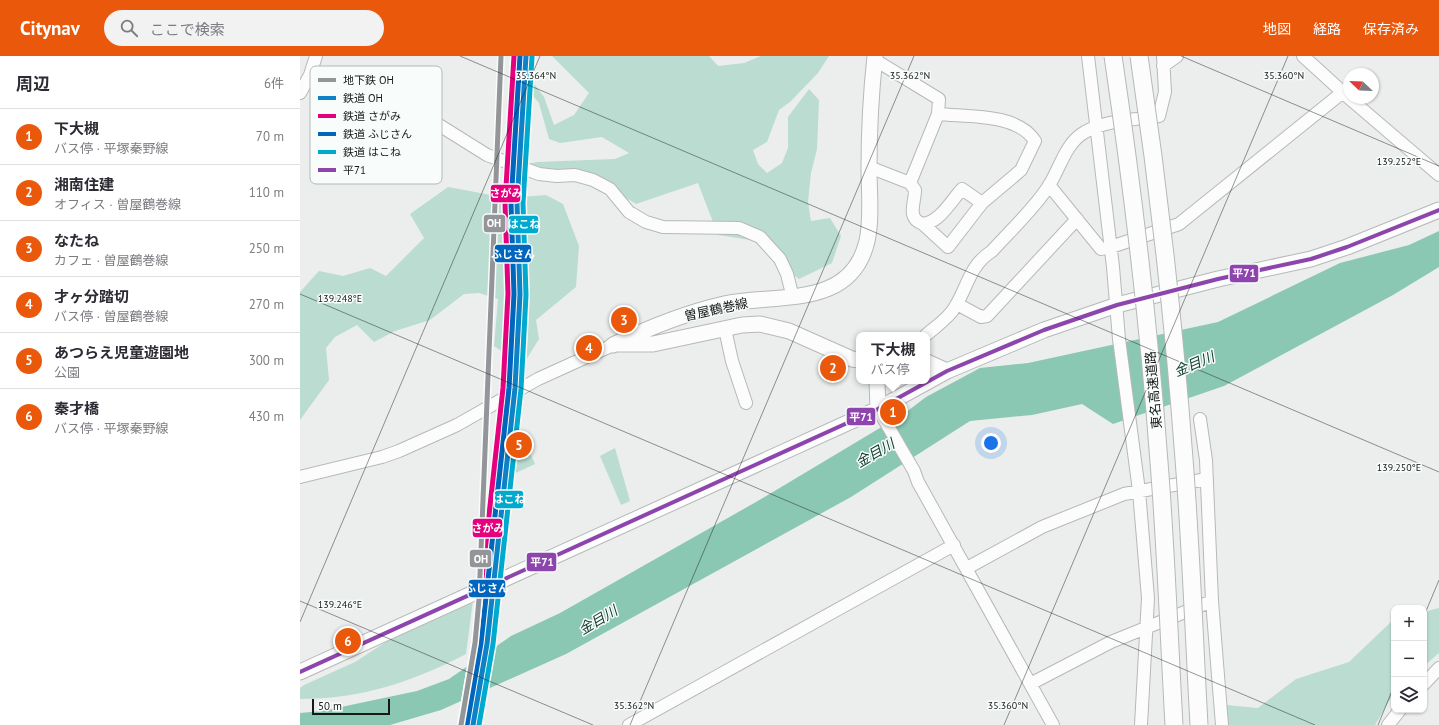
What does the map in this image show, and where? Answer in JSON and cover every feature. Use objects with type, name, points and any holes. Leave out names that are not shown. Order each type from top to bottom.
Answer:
[{"type":"highway","name":"東名高速道路","points":[[1113,56],[1146,308],[1159,463],[1174,725]]},
{"type":"highway","name":"東名高速道路","points":[[1139,56],[1150,129],[1172,311],[1184,460],[1199,725]]},
{"type":"main road","name":"曽屋鶴巻線","points":[[614,345],[657,324],[695,312],[726,304],[793,298],[827,289],[842,281],[854,268],[862,257],[867,240],[869,221],[870,116],[875,58]]},
{"type":"main road","points":[[930,380],[947,371],[1044,330],[1117,305],[1218,278],[1311,259],[1347,247],[1439,210]]},
{"type":"main road","name":"曽屋鶴巻線","points":[[614,345],[653,344],[742,325],[760,324],[776,327],[856,360]]},
{"type":"main road","points":[[930,363],[947,371]]},
{"type":"main road","points":[[877,384],[880,411]]},
{"type":"main road","points":[[300,672],[543,561],[880,411],[924,384]]},
{"type":"street","points":[[313,66],[316,56]]},
{"type":"street","points":[[1088,56],[1111,247],[1119,339],[1139,491],[1148,598],[1141,725]]},
{"type":"street","points":[[929,332],[955,308],[972,271],[981,258],[992,251],[1049,185],[1063,157],[1074,141],[1083,133],[1096,126],[1158,116],[1165,92],[1163,61],[1177,56]]},
{"type":"street","points":[[1303,56],[1343,92]]},
{"type":"street","points":[[875,58],[939,99],[938,114],[910,183]]},
{"type":"street","points":[[300,93],[310,74]]},
{"type":"street","points":[[1049,185],[1101,249],[1111,247],[1179,224],[1343,99]]},
{"type":"street","points":[[1356,104],[1439,175]]},
{"type":"street","points":[[869,167],[910,183],[914,190],[911,213],[917,222],[923,224],[948,247],[982,204],[1021,170],[1035,141],[1030,133],[1020,126],[1003,119],[938,114]]},
{"type":"street","points":[[442,127],[487,155],[539,174],[557,176],[574,175],[593,180],[610,190],[629,212],[646,222],[663,227],[739,228],[760,237],[780,259],[788,274],[793,298]]},
{"type":"street","points":[[923,224],[929,223],[942,213],[962,188],[982,204]]},
{"type":"street","points":[[957,304],[981,317],[987,316],[1077,218]]},
{"type":"street","points":[[725,329],[732,361],[746,403]]},
{"type":"street","points":[[300,477],[382,457],[399,451],[457,425],[538,379],[614,345]]},
{"type":"street","points":[[880,411],[914,471],[918,482],[1032,683],[1053,725]]},
{"type":"street","points":[[1200,419],[1207,479],[1212,601],[1222,725]]},
{"type":"street","points":[[967,568],[1042,527],[1124,494],[1207,479]]},
{"type":"street","points":[[629,725],[954,545]]},
{"type":"street","points":[[1032,683],[1111,642],[1212,601]]},
{"type":"street","points":[[1427,681],[1439,668]]},
{"type":"street","points":[[1388,725],[1398,713]]},
{"type":"shaded area","points":[[552,56],[709,56],[718,66],[744,63],[761,56],[829,56],[818,73],[790,102],[779,110],[767,142],[753,150],[758,164],[767,173],[782,163],[788,148],[788,117],[809,89],[819,100],[817,149],[811,173],[808,202],[811,221],[830,218],[841,236],[832,263],[799,279],[775,261],[757,241],[718,235],[698,183],[636,204],[620,194],[606,179],[557,174],[528,164],[537,162],[615,159],[629,153],[602,137],[560,143],[549,139],[539,103],[526,88],[512,64],[517,61],[544,97],[554,125],[574,115],[589,93]]},
{"type":"shaded area","points":[[448,187],[507,198],[546,195],[563,204],[579,246],[576,287],[536,320],[539,339],[523,365],[494,346],[498,299],[479,293],[464,294],[430,320],[395,331],[374,342],[357,325],[335,337],[326,348],[329,380],[300,420],[300,292],[319,271],[343,276],[370,268],[386,276],[424,238],[410,214]]},
{"type":"shaded area","points":[[513,424],[517,425],[535,464],[509,476]]},
{"type":"shaded area","points":[[615,448],[630,501],[621,505],[600,456]]},
{"type":"shaded area","points":[[473,600],[466,654],[426,673],[386,687],[344,696],[300,699],[300,688],[304,685],[355,662],[386,642]]},
{"type":"shaded area","points":[[1439,608],[1439,653],[1427,663],[1427,641],[1427,611]]},
{"type":"shaded area","points":[[1391,622],[1391,698],[1375,725],[1226,725],[1226,705],[1258,708],[1296,679],[1349,662]]},
{"type":"water","name":"金目川","points":[[1439,231],[1439,267],[1393,295],[1224,386],[1113,424],[1082,404],[1032,415],[970,421],[851,497],[566,654],[441,710],[390,725],[300,725],[300,713],[322,711],[417,691],[449,679],[511,636],[560,613],[756,502],[905,413],[926,397],[980,368],[1028,363],[1218,322],[1340,263],[1409,245]]},
{"type":"metro line","name":"OH","points":[[461,725],[475,643],[479,599],[501,56]]},
{"type":"rail line","name":"さがみ","points":[[461,724],[475,642],[503,388],[508,294],[505,203],[514,56]]},
{"type":"rail line","name":"ふじさん","points":[[467,725],[481,643],[509,388],[514,294],[511,203],[520,56]]},
{"type":"rail line","name":"OH","points":[[473,725],[487,644],[515,388],[520,294],[517,203],[526,56]]},
{"type":"rail line","name":"はこね","points":[[479,725],[493,644],[521,389],[526,295],[523,203],[532,57]]},
{"type":"transit line","name":"平71","points":[[930,380],[947,371],[1044,330],[1117,305],[1218,279],[1311,259],[1347,247],[1439,210]]},
{"type":"transit line","name":"平71","points":[[300,672],[878,409],[923,384]]},
{"type":"place","name":"なたね","points":[[624,320]]},
{"type":"place","name":"才ヶ分踏切","points":[[589,348]]},
{"type":"place","name":"湘南住建","points":[[833,368]]},
{"type":"place","name":"下大槻","points":[[893,412]]},
{"type":"place","name":"あつらえ児童遊園地","points":[[519,445]]},
{"type":"place","name":"秦才橋","points":[[348,641]]}]
